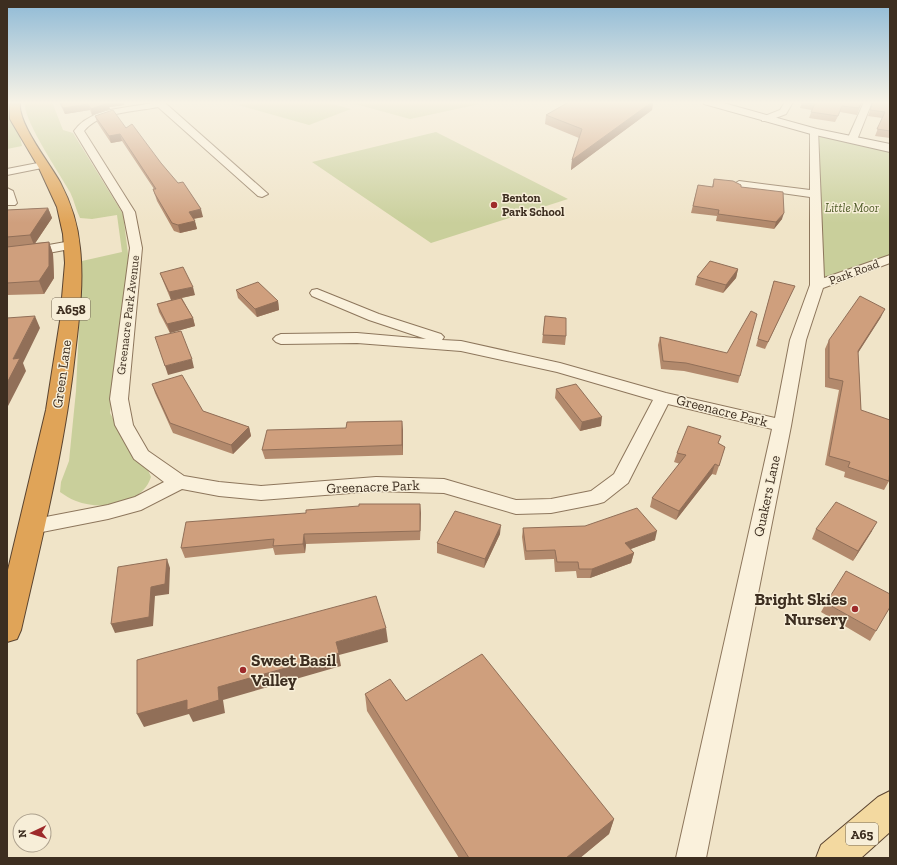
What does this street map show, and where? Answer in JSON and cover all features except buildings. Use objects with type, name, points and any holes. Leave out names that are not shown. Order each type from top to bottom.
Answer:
[{"type":"highway","name":"Green Lane","points":[[7,630],[13,584],[32,526],[62,388],[71,311],[71,245],[69,223],[60,195],[30,142]]},
{"type":"main road","points":[[863,142],[890,148]]},
{"type":"main road","name":"A65","points":[[834,858],[890,809]]},
{"type":"street","name":"Greenacre Park Avenue","points":[[87,142],[129,212],[136,248],[119,399],[124,425],[141,455],[160,470],[179,482]]},
{"type":"street","points":[[204,142],[262,194]]},
{"type":"street","name":"Quakers Lane","points":[[691,858],[782,426],[798,340],[817,285],[815,142]]},
{"type":"street","points":[[7,172],[43,165]]},
{"type":"street","points":[[739,184],[815,194]]},
{"type":"street","points":[[7,191],[11,203]]},
{"type":"street","points":[[7,252],[43,250],[71,245]]},
{"type":"street","name":"Park Road","points":[[817,285],[890,259]]},
{"type":"street","name":"Greenacre Park","points":[[317,293],[374,317],[461,346],[560,368],[663,397],[782,426]]},
{"type":"street","name":"Greenacre Park","points":[[281,339],[357,338],[461,346]]},
{"type":"street","name":"Greenacre Park","points":[[179,482],[219,489],[261,493],[376,484],[444,486],[516,507],[551,506],[597,497],[621,478],[663,397]]},
{"type":"street","points":[[32,526],[108,512],[141,503],[179,482]]},
{"type":"green space","points":[[7,142],[21,142],[22,146],[7,149]]},
{"type":"green space","points":[[41,142],[79,142],[123,214],[129,262],[110,413],[134,457],[148,470],[151,477],[139,494],[130,500],[120,503],[108,505],[86,504],[74,500],[60,492],[61,482],[69,461],[76,391],[82,261],[122,252],[117,215],[92,219],[80,218],[70,192]]},
{"type":"green space","points":[[393,142],[456,142],[568,199],[431,243],[312,162]]},
{"type":"green space","name":"Little Moor","points":[[815,142],[867,142],[890,147],[890,259],[817,285]]},
{"type":"place","name":"Benton Park School","points":[[494,205]]},
{"type":"place","name":"Bright Skies Nursery","points":[[855,609]]},
{"type":"place","name":"Sweet Basil Valley","points":[[243,670]]}]
